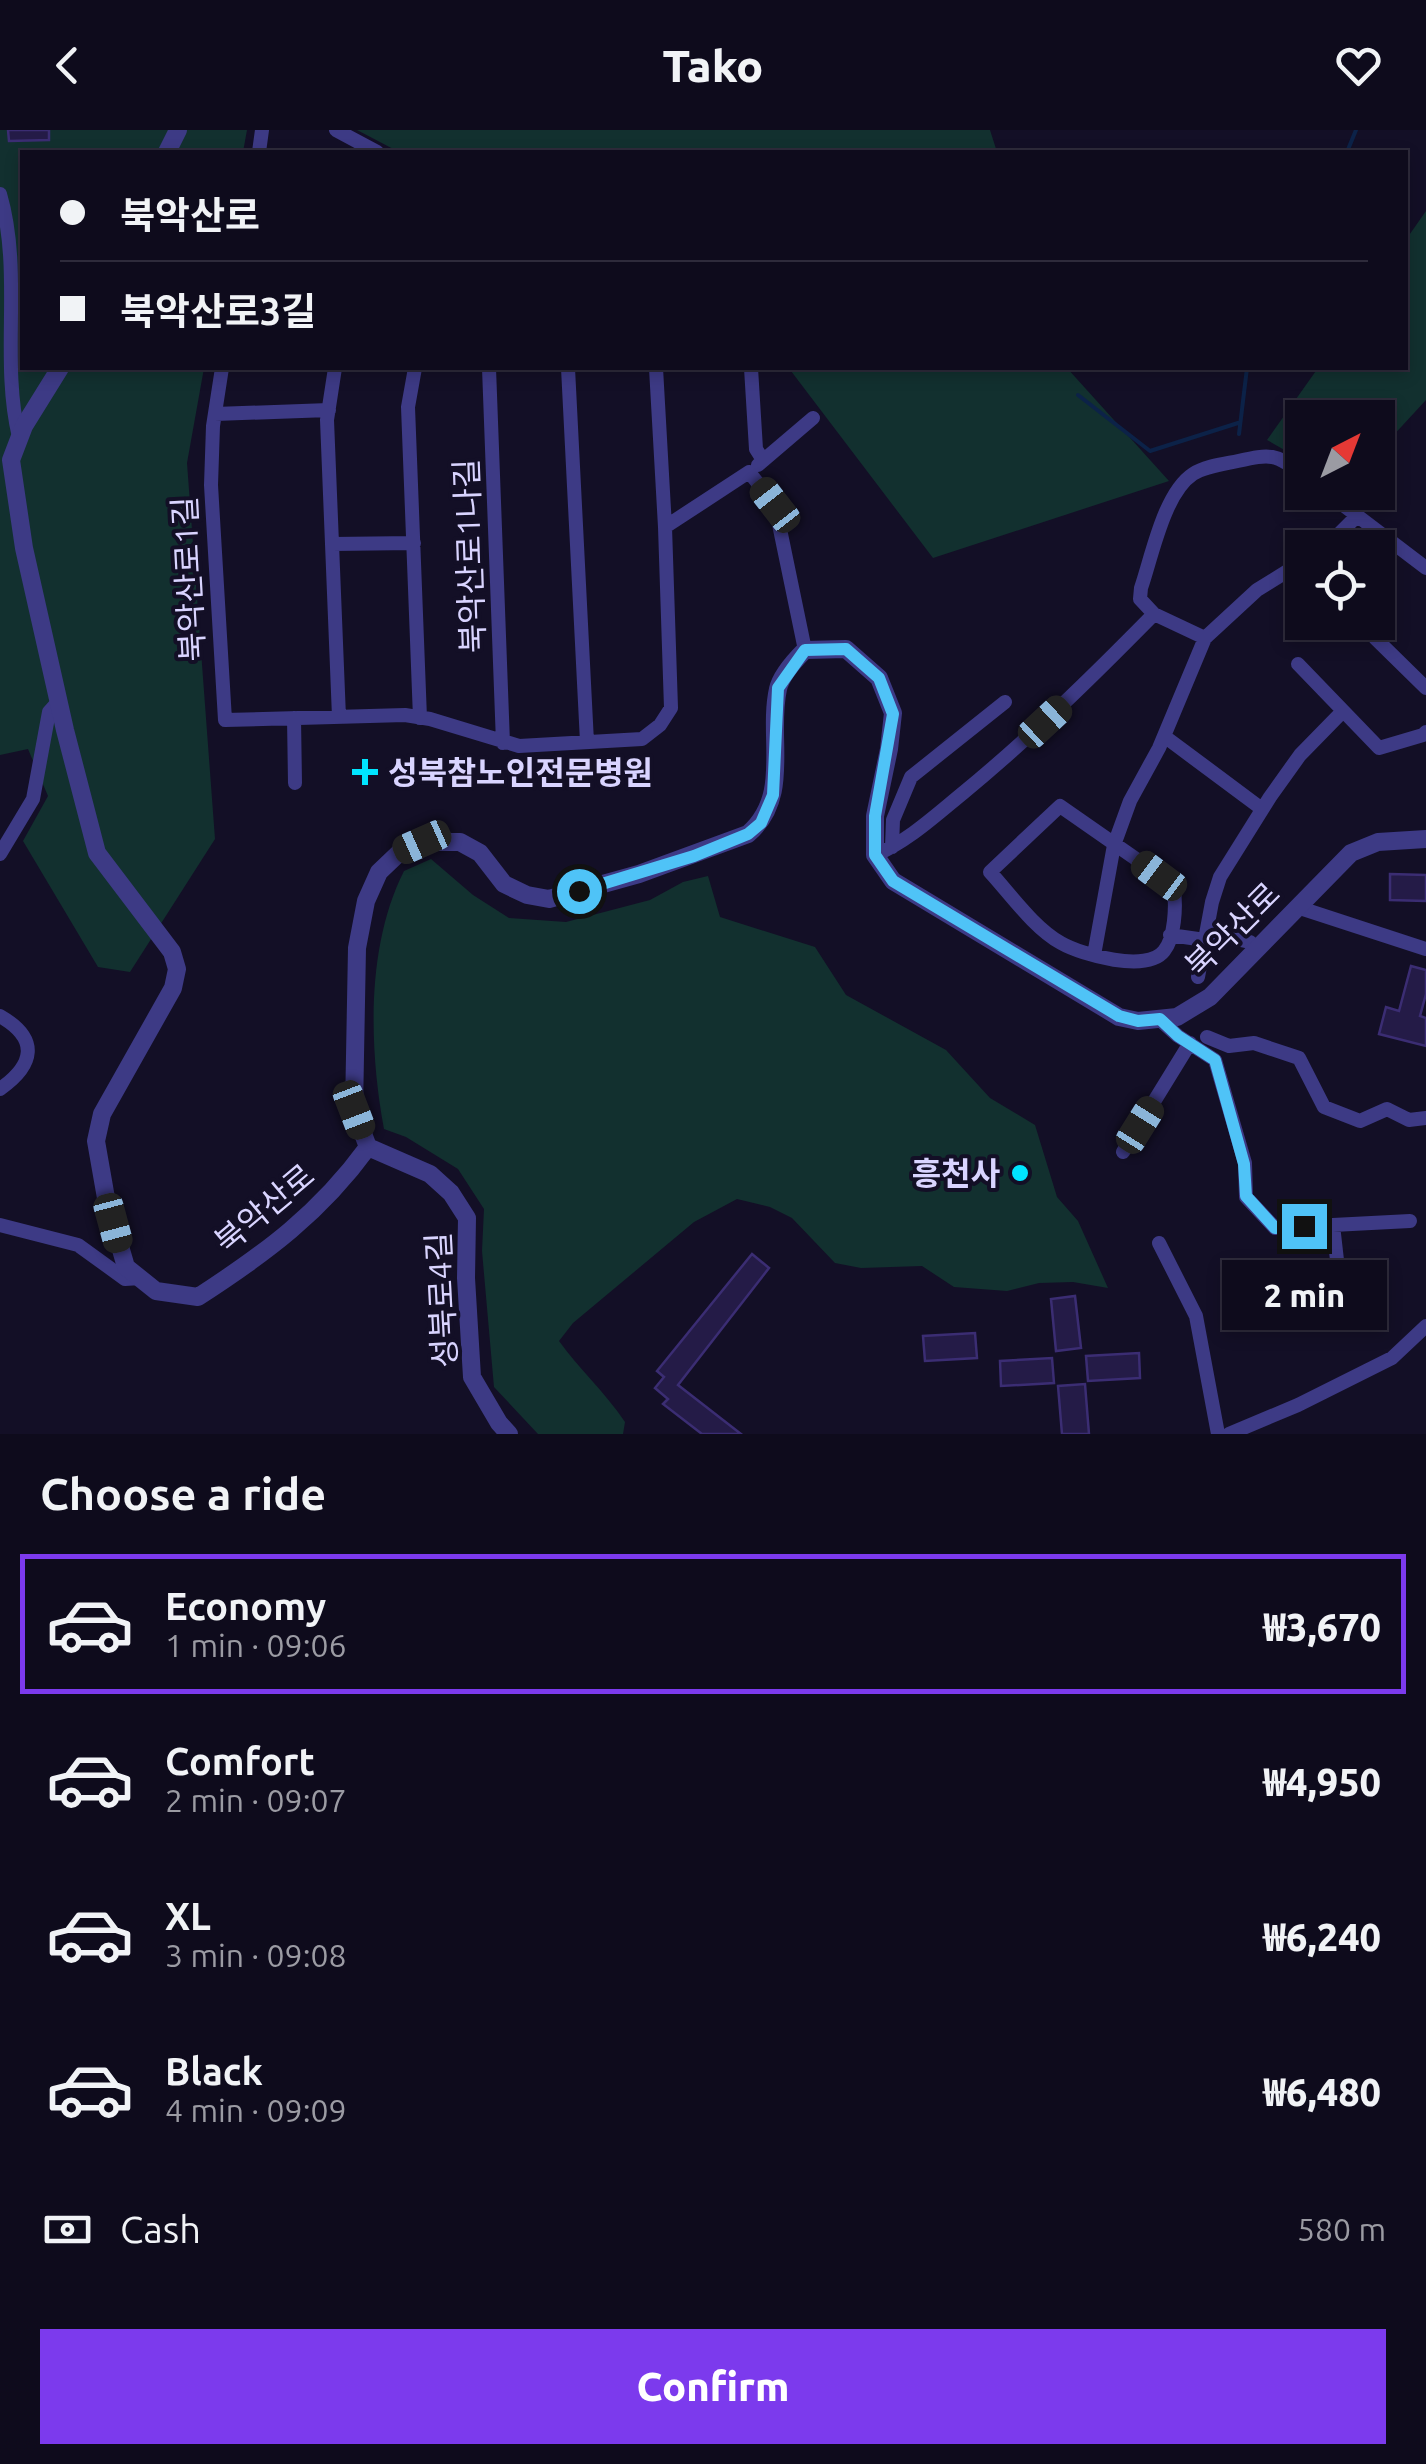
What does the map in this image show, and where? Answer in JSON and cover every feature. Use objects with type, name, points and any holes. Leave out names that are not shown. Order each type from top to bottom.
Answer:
[{"type":"street","points":[[336,130],[370,150]]},
{"type":"street","points":[[0,194],[12,253],[6,295],[10,410],[20,437]]},
{"type":"street","points":[[59,370],[11,460],[24,548],[58,702],[98,852],[172,952],[177,969],[173,988],[102,1114],[96,1141],[126,1267],[140,1278]]},
{"type":"street","name":"북악산로1길","points":[[222,370],[211,486],[225,720],[420,718],[518,746],[642,739],[660,725],[670,708],[656,370]]},
{"type":"street","points":[[335,370],[329,410],[339,717]]},
{"type":"street","points":[[415,370],[408,407],[420,718]]},
{"type":"street","name":"북악산로1나길","points":[[489,370],[503,743]]},
{"type":"street","points":[[568,370],[587,742]]},
{"type":"street","points":[[751,370],[756,449],[763,460]]},
{"type":"street","points":[[215,414],[329,410]]},
{"type":"street","points":[[665,527],[750,472],[812,418]]},
{"type":"street","points":[[1205,638],[1154,614],[1140,599],[1174,494],[1192,475],[1206,468],[1266,454],[1285,460]]},
{"type":"street","points":[[368,1147],[354,1110],[357,948],[366,901],[380,872],[400,852],[422,842],[460,842],[480,853],[504,884],[527,895],[549,899],[639,874],[748,834],[761,823],[773,795],[778,688],[805,650],[775,505],[750,472]]},
{"type":"street","points":[[1350,510],[1426,568]]},
{"type":"street","points":[[1344,530],[1358,516]]},
{"type":"street","points":[[332,544],[414,543]]},
{"type":"street","points":[[1094,955],[1114,845],[1130,801],[1164,736],[1205,638],[1257,590],[1285,573]]},
{"type":"street","points":[[884,851],[1023,743],[1154,614]]},
{"type":"street","points":[[1377,640],[1426,688]]},
{"type":"street","points":[[805,650],[846,649],[879,678],[893,714],[875,816],[893,881],[1119,1016],[1138,1021],[1160,1019],[1215,1060],[1244,1164],[1246,1196],[1275,1228],[1410,1221]]},
{"type":"street","points":[[1298,664],[1380,748],[1426,732]]},
{"type":"street","points":[[0,854],[33,799],[49,712],[58,702]]},
{"type":"street","points":[[884,851],[911,778],[1006,702]]},
{"type":"street","points":[[1198,977],[1220,877],[1300,755],[1343,711]]},
{"type":"street","points":[[294,718],[296,783]]},
{"type":"street","points":[[1164,736],[1262,809]]},
{"type":"street","points":[[1060,806],[1174,891],[1170,935],[1164,951],[1150,960],[1114,960],[1094,955],[1061,943],[1046,932],[990,872],[1060,806]]},
{"type":"street","name":"북악산로","points":[[1160,1019],[1177,1018],[1210,997],[1351,853],[1378,842],[1426,839]]},
{"type":"street","points":[[1297,907],[1426,948]]},
{"type":"street","points":[[1206,940],[1212,934],[1250,942],[1257,948]]},
{"type":"street","points":[[1170,935],[1206,940]]},
{"type":"street","points":[[0,1016],[14,1024],[28,1042],[28,1060],[18,1077],[0,1089]]},
{"type":"street","points":[[1207,1037],[1229,1046],[1254,1044],[1299,1058],[1324,1107],[1360,1121],[1387,1109],[1409,1120],[1426,1118]]},
{"type":"street","points":[[1123,1152],[1190,1043]]},
{"type":"street","name":"북악산로","points":[[140,1278],[156,1291],[198,1298],[255,1260],[324,1202],[368,1147]]},
{"type":"street","name":"성북로4길","points":[[368,1147],[430,1174],[451,1193],[467,1218],[472,1377],[499,1424],[510,1434]]},
{"type":"street","points":[[0,1225],[78,1245],[125,1279],[140,1278]]},
{"type":"street","points":[[1332,1225],[1338,1269]]},
{"type":"street","points":[[1159,1243],[1196,1316],[1218,1434]]},
{"type":"street","points":[[1228,1434],[1298,1405],[1392,1358],[1426,1326]]},
{"type":"green space","points":[[0,130],[247,130],[243,150],[20,150],[20,370],[204,370],[187,463],[215,839],[130,972],[98,967],[23,841],[48,796],[28,749],[0,755]]},
{"type":"green space","points":[[357,130],[990,130],[996,150],[395,150]]},
{"type":"green space","points":[[1426,211],[1426,400],[1395,434],[1395,400],[1295,400],[1317,370],[1408,370],[1408,237]]},
{"type":"green space","points":[[1069,370],[1169,481],[933,558],[791,371]]},
{"type":"green space","points":[[1285,415],[1285,450],[1267,440]]},
{"type":"green space","points":[[431,859],[473,895],[509,918],[566,922],[650,900],[683,882],[708,876],[720,917],[815,947],[846,995],[946,1050],[990,1098],[1035,1125],[1057,1197],[1078,1221],[1108,1288],[1073,1282],[1039,1283],[1007,1291],[954,1287],[922,1266],[861,1268],[835,1263],[792,1218],[770,1207],[737,1199],[694,1222],[573,1323],[559,1341],[625,1422],[623,1434],[538,1434],[494,1387],[482,1251],[484,1209],[458,1169],[406,1137],[384,1129],[375,1065],[377,964],[392,900],[404,871]]},
{"type":"building","points":[[8,130],[49,130],[49,140],[9,141]]},
{"type":"building","points":[[1390,874],[1426,875],[1426,901],[1390,900]]},
{"type":"building","points":[[1411,966],[1426,970],[1426,994],[1420,1016],[1426,1018],[1426,1046],[1379,1034],[1386,1007],[1399,1011]]},
{"type":"building","points":[[752,1254],[769,1268],[678,1385],[741,1434],[702,1434],[663,1404],[668,1399],[655,1388],[664,1377],[657,1371]]},
{"type":"building","points":[[1075,1296],[1081,1348],[1056,1351],[1051,1299]]},
{"type":"building","points":[[975,1333],[977,1358],[925,1361],[923,1336]]},
{"type":"building","points":[[1139,1353],[1140,1378],[1088,1381],[1086,1356]]},
{"type":"building","points":[[1052,1358],[1054,1383],[1001,1386],[1000,1361]]},
{"type":"building","points":[[1085,1384],[1089,1434],[1062,1434],[1058,1386]]},
{"type":"waterway","points":[[1348,150],[1356,130]]},
{"type":"waterway","points":[[1239,434],[1247,370]]},
{"type":"waterway","points":[[1078,395],[1150,451],[1238,423]]},
{"type":"place","name":"성북참노인전문병원","points":[[365,772]]},
{"type":"place","name":"흥천사","points":[[1020,1173]]},
{"type":"route","points":[[579,891],[694,856],[748,834],[761,823],[773,795],[778,688],[805,650],[846,649],[879,678],[893,714],[875,816],[875,855],[893,881],[1119,1016],[1138,1021],[1160,1019],[1215,1060],[1244,1164],[1246,1196],[1275,1228],[1304,1226]]}]
